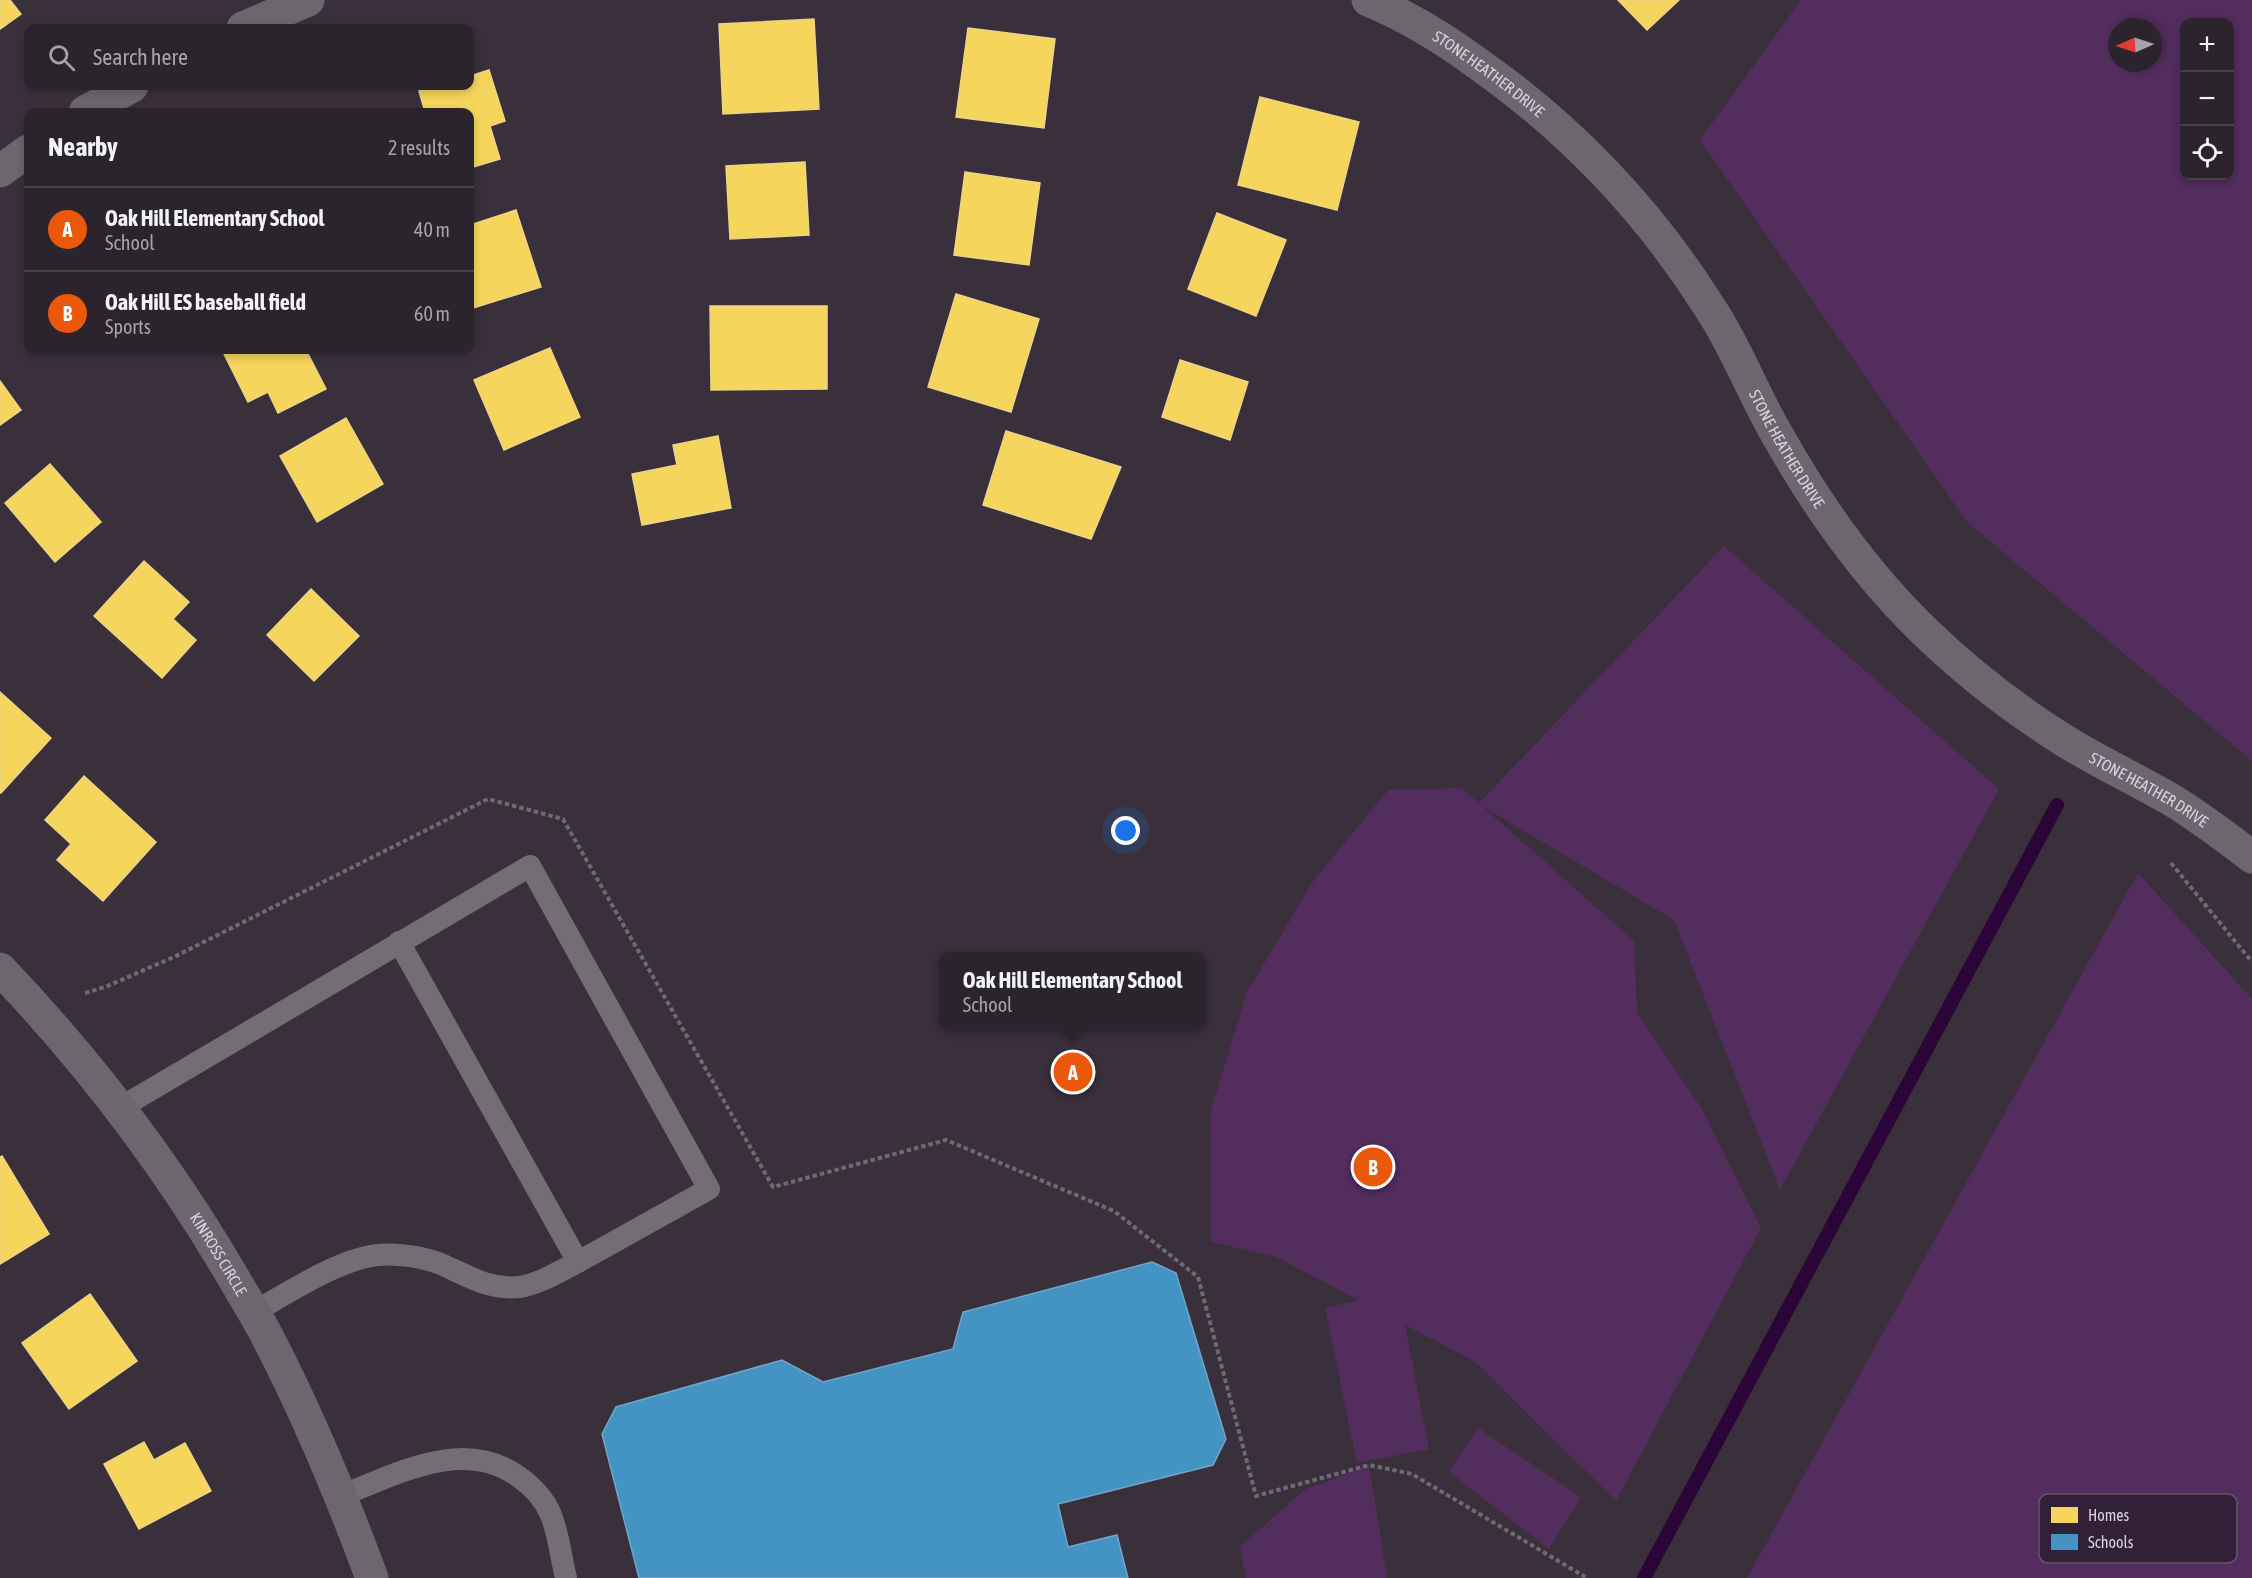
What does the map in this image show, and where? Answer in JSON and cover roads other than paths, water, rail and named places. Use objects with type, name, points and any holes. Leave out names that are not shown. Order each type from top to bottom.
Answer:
[{"type":"street","points":[[252,24],[308,0]]},
{"type":"street","name":"STONE HEATHER DRIVE","points":[[1368,0],[1396,11],[1453,45],[1521,94],[1593,158],[1656,230],[1711,309],[1743,365],[1774,430],[1823,510],[1881,584],[1921,628],[1990,688],[2065,740],[2173,801],[2252,857]]},
{"type":"street","points":[[92,108],[125,90]]},
{"type":"street","points":[[0,171],[24,154]]},
{"type":"street","name":"KINROSS CIRCLE","points":[[0,969],[28,998],[120,1108],[202,1224],[269,1338],[326,1458],[372,1578]]},
{"type":"lane","points":[[120,1108],[530,866],[709,1189],[578,1262],[522,1287],[500,1288],[482,1284],[441,1264],[422,1258],[378,1255],[336,1268],[254,1312]]},
{"type":"lane","points":[[399,942],[578,1262]]},
{"type":"lane","points":[[340,1496],[425,1463],[469,1458],[491,1463],[511,1471],[528,1483],[541,1498],[551,1515],[566,1578]]},
{"type":"waterway","points":[[1644,1578],[2057,805]]},
{"type":"place","name":"Oak Hill Elementary School","points":[[1073,1072]]},
{"type":"place","name":"Oak Hill ES baseball field","points":[[1373,1167]]}]
